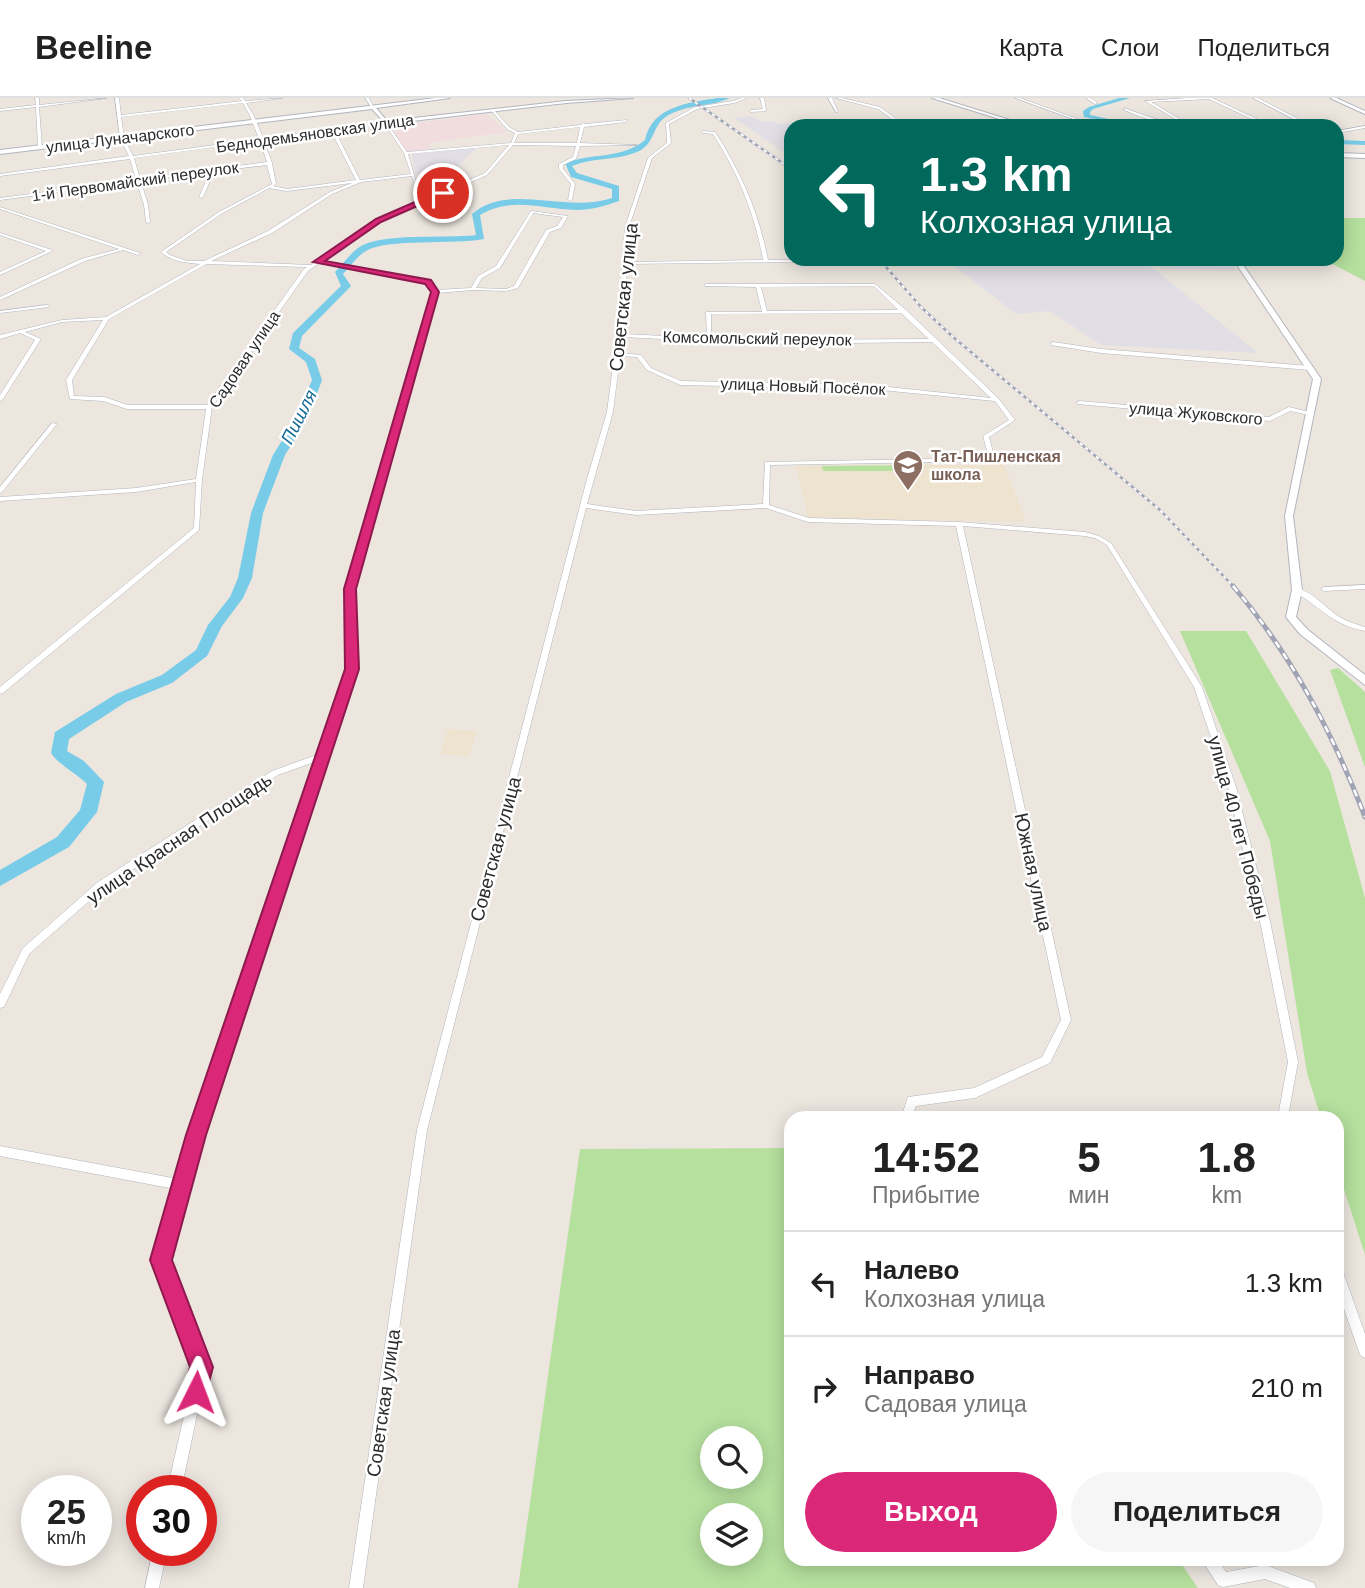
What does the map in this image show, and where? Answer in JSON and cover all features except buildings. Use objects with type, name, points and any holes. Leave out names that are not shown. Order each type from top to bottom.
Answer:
[{"type":"main road","name":"улица Луначарского","points":[[0,152],[448,98]]},
{"type":"main road","name":"Беднодемьяновская улица","points":[[386,123],[579,100],[631,98]]},
{"type":"main road","points":[[934,98],[1004,119]]},
{"type":"main road","points":[[493,103],[496,110]]},
{"type":"main road","points":[[373,107],[386,123]]},
{"type":"main road","points":[[1344,155],[1365,156]]},
{"type":"main road","points":[[1241,266],[1247,275]]},
{"type":"main road","points":[[1310,412],[1289,516],[1297,590],[1291,617],[1304,632],[1365,681]]},
{"type":"street","points":[[37,98],[40,148]]},
{"type":"street","points":[[0,110],[105,98]]},
{"type":"street","points":[[117,98],[122,138],[132,158],[148,222]]},
{"type":"street","points":[[119,116],[243,100],[281,98]]},
{"type":"street","points":[[367,98],[373,107]]},
{"type":"street","name":"Советская улица","points":[[356,1588],[422,1130],[610,412],[620,335],[627,227],[650,158],[670,143],[667,124],[696,108],[745,98]]},
{"type":"street","points":[[751,111],[765,110],[762,98]]},
{"type":"street","points":[[830,98],[837,111]]},
{"type":"street","points":[[838,98],[879,108],[894,119]]},
{"type":"street","points":[[1017,98],[1076,119]]},
{"type":"street","points":[[1088,98],[1096,103]]},
{"type":"street","points":[[1178,119],[1147,101],[1209,98],[1254,119]]},
{"type":"street","points":[[1255,98],[1296,119]]},
{"type":"street","points":[[1332,98],[1365,113]]},
{"type":"street","points":[[243,100],[262,140],[274,184],[220,213],[165,248],[163,252],[187,262],[315,264],[352,268],[428,282],[435,292]]},
{"type":"street","points":[[1125,109],[1142,119]]},
{"type":"street","points":[[496,110],[508,128],[517,133],[626,121]]},
{"type":"street","points":[[386,123],[406,153],[415,181]]},
{"type":"street","name":"Беднодемьяновская улица","points":[[0,175],[386,123]]},
{"type":"street","points":[[570,200],[573,184],[561,169],[561,164],[575,158],[583,124]]},
{"type":"street","points":[[1344,131],[1365,127]]},
{"type":"street","points":[[333,131],[359,181]]},
{"type":"street","points":[[703,132],[714,133],[747,190],[760,227],[766,261]]},
{"type":"street","name":"Садовая улица","points":[[0,691],[197,529],[199,480],[209,407],[306,270],[379,221],[486,174],[512,144],[517,133]]},
{"type":"street","points":[[406,153],[512,144],[635,145]]},
{"type":"street","name":"1-й Первомайский переулок","points":[[0,199],[270,163]]},
{"type":"street","points":[[201,197],[211,173],[216,170]]},
{"type":"street","points":[[270,187],[288,190],[412,174]]},
{"type":"street","points":[[0,337],[62,321],[107,318],[206,262],[270,232],[331,193],[359,181]]},
{"type":"street","points":[[0,208],[138,254]]},
{"type":"street","points":[[435,292],[506,290],[516,287],[548,231],[559,227],[566,216],[532,212],[498,267],[480,276],[473,289]]},
{"type":"street","points":[[0,234],[50,251],[0,274]]},
{"type":"street","points":[[7,242],[15,239]]},
{"type":"street","points":[[0,299],[82,260],[121,250]]},
{"type":"street","points":[[626,263],[784,261]]},
{"type":"street","points":[[1247,275],[1317,379],[1310,412]]},
{"type":"street","points":[[584,506],[636,513],[766,506],[767,463],[992,460],[986,436],[1012,420],[997,400],[875,285],[707,285]]},
{"type":"street","points":[[758,286],[765,313]]},
{"type":"street","points":[[177,1475],[201,1367],[161,1260],[196,1135],[352,669],[350,589],[435,292]]},
{"type":"street","points":[[0,312],[47,306]]},
{"type":"street","points":[[709,337],[708,313],[904,311]]},
{"type":"street","points":[[107,318],[69,380],[72,398],[104,399],[127,407],[209,407]]},
{"type":"street","points":[[0,399],[38,339],[21,332]]},
{"type":"street","name":"Комсомольский переулок","points":[[620,335],[709,337],[764,342],[935,340]]},
{"type":"street","points":[[1053,344],[1101,351],[1310,368]]},
{"type":"street","name":"улица Новый Посёлок","points":[[618,354],[639,356],[649,369],[680,383],[870,387],[997,400]]},
{"type":"street","name":"улица Жуковского","points":[[1079,403],[1270,419],[1289,409],[1310,412]]},
{"type":"street","points":[[0,491],[54,424]]},
{"type":"street","points":[[0,499],[136,490],[199,480]]},
{"type":"street","name":"улица 40 лет Победы","points":[[766,506],[808,520],[958,524],[1085,534],[1109,544],[1198,687],[1232,787],[1265,921],[1293,1062],[1284,1111]]},
{"type":"street","name":"Южная улица","points":[[908,1111],[912,1101],[975,1093],[1046,1060],[1066,1020],[958,524]]},
{"type":"street","points":[[1324,589],[1365,587]]},
{"type":"street","points":[[1297,590],[1345,626],[1365,629]]},
{"type":"street","name":"улица Красная Площадь","points":[[0,1004],[26,951],[101,884],[275,773],[323,756]]},
{"type":"street","points":[[0,1151],[182,1185]]},
{"type":"street","points":[[1344,1292],[1365,1352]]},
{"type":"street","points":[[152,1588],[157,1566]]},
{"type":"street","points":[[1213,1566],[1223,1580],[1265,1572],[1309,1588]]},
{"type":"shaded area","points":[[486,114],[507,132],[428,143],[430,149],[407,152],[391,126]]},
{"type":"shaded area","points":[[750,116],[761,122],[784,124],[784,152],[734,118]]},
{"type":"shaded area","points":[[477,147],[447,177],[415,174],[412,154]]},
{"type":"shaded area","points":[[954,266],[1150,266],[1258,353],[1101,345],[1050,311],[1016,314]]},
{"type":"shaded area","points":[[1158,266],[1234,266],[1237,271],[1163,269]]},
{"type":"shaded area","name":"Тат-Пишленская школа","points":[[1004,464],[1026,522],[808,518],[796,466]]},
{"type":"shaded area","points":[[448,729],[477,731],[469,756],[440,754]]},
{"type":"green space","points":[[1344,218],[1365,218],[1365,281],[1336,266],[1344,266]]},
{"type":"green space","points":[[919,465],[921,471],[823,471],[822,466]]},
{"type":"green space","points":[[1180,631],[1246,631],[1330,771],[1365,898],[1365,1255],[1344,1189],[1344,1111],[1319,1111],[1307,1073],[1270,841]]},
{"type":"green space","points":[[1338,668],[1365,692],[1365,767],[1330,670]]},
{"type":"green space","points":[[784,1148],[784,1566],[1183,1566],[1198,1588],[518,1588],[580,1149]]},
{"type":"waterway","name":"Пишля","points":[[0,879],[63,842],[88,812],[96,782],[78,765],[59,753],[61,736],[121,698],[167,679],[202,653],[215,625],[236,598],[245,578],[257,513],[279,455],[302,418],[317,380],[311,361],[294,349],[297,335],[346,286],[338,274],[362,249],[387,241],[448,241],[481,237],[476,214],[491,205],[524,201],[578,207],[616,199],[616,188],[574,175],[568,165],[589,158],[632,152],[649,141],[651,129],[657,120],[667,113],[678,108],[727,98]]},
{"type":"waterway","points":[[1098,119],[1087,117],[1086,111],[1127,98]]},
{"type":"waterway","points":[[1344,142],[1365,143]]},
{"type":"railway","points":[[689,98],[784,164]]},
{"type":"railway","points":[[885,266],[921,307],[953,337],[1160,510],[1234,587]]},
{"type":"railway","points":[[1233,586],[1274,639],[1309,695],[1339,755],[1365,817]]},
{"type":"place","name":"Тат-Пишленская школа","points":[[908,492]]},
{"type":"route","points":[[196,1392],[201,1367],[161,1260],[196,1135],[352,669],[350,589],[388,448],[435,292],[428,282],[318,262],[379,221],[443,193]]}]
